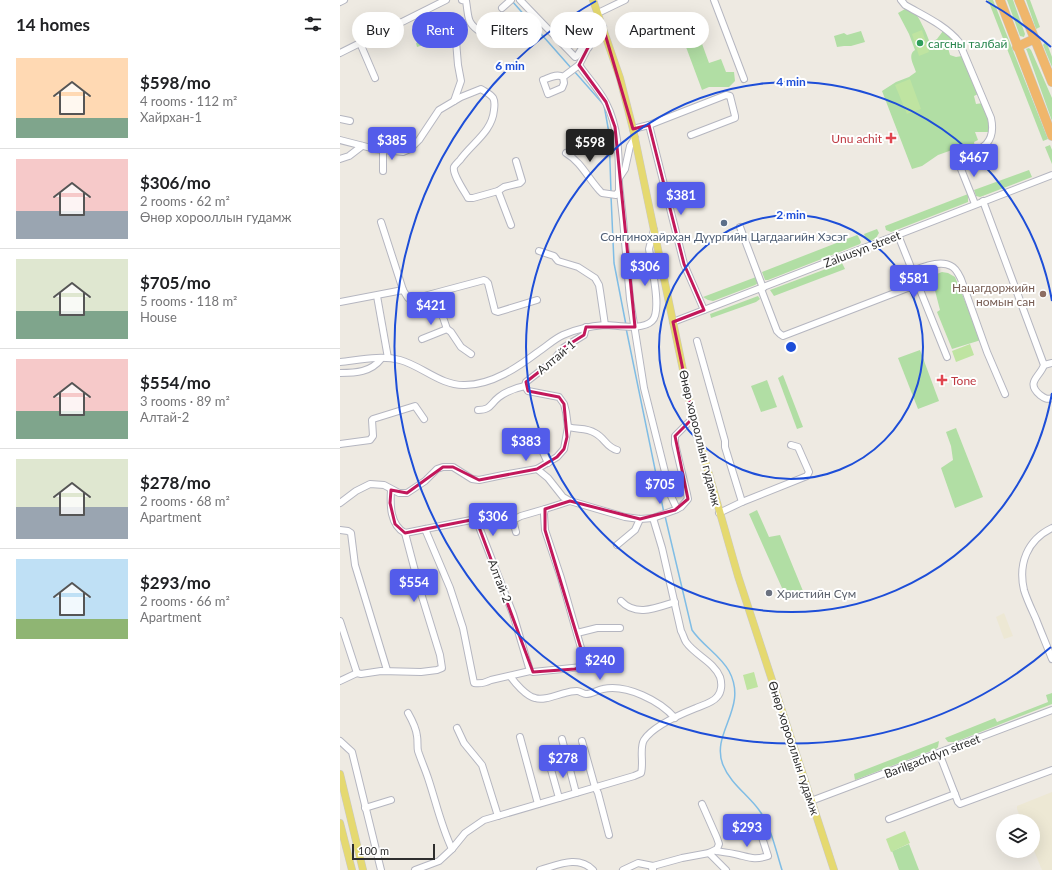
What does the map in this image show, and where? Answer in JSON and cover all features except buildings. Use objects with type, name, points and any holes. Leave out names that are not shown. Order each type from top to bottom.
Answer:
[{"type":"highway","points":[[1000,0],[1052,136]]},
{"type":"highway","points":[[1020,0],[1052,82]]},
{"type":"highway","points":[[1017,46],[1034,39]]},
{"type":"main road","name":"Өнөр хорооллын гудамж","points":[[593,0],[598,12]]},
{"type":"main road","name":"Өнөр хорооллын гудамж","points":[[607,39],[620,78],[633,129],[693,418],[719,513],[751,616],[834,870]]},
{"type":"main road","points":[[340,774],[364,870]]},
{"type":"main road","points":[[340,823],[351,868]]},
{"type":"street","points":[[340,2],[344,0]]},
{"type":"street","points":[[404,21],[446,0]]},
{"type":"street","points":[[462,0],[466,1],[469,22],[476,29]]},
{"type":"street","points":[[503,7],[511,0]]},
{"type":"street","points":[[520,0],[550,31]]},
{"type":"street","points":[[600,12],[625,0]]},
{"type":"street","points":[[714,0],[744,79]]},
{"type":"street","points":[[902,0],[906,5],[951,32],[959,42],[991,118],[993,127],[992,135],[988,143],[982,148],[957,159],[976,204]]},
{"type":"street","points":[[340,53],[352,47]]},
{"type":"street","points":[[362,48],[375,78]]},
{"type":"street","points":[[454,100],[461,81],[457,48]]},
{"type":"street","points":[[567,48],[575,56],[577,56],[582,48]]},
{"type":"street","points":[[565,76],[578,66],[588,48]]},
{"type":"street","points":[[566,153],[571,156],[585,171],[600,191],[614,195],[619,194],[619,152],[615,127],[611,114],[606,102],[578,66]]},
{"type":"street","points":[[340,140],[383,150],[403,152],[410,149],[426,131],[439,110],[454,100],[481,89],[493,96],[495,102],[494,115],[490,126],[479,140],[464,153],[454,167],[454,173],[468,198],[473,198],[520,183],[522,181],[516,160]]},
{"type":"street","points":[[633,129],[649,125],[726,95],[730,96],[735,118],[691,135]]},
{"type":"street","points":[[340,119],[350,120]]},
{"type":"street","points":[[649,125],[684,264],[704,310]]},
{"type":"street","points":[[635,138],[630,146],[626,169],[619,181],[630,299],[649,412],[671,496],[676,509]]},
{"type":"street","points":[[340,160],[349,156],[362,146]]},
{"type":"street","points":[[383,150],[383,171]]},
{"type":"street","name":"Zaluusyn street","points":[[673,322],[1052,175]]},
{"type":"street","points":[[498,191],[511,225]]},
{"type":"street","points":[[983,201],[1044,365],[1033,384],[1039,394],[1049,399],[1052,398]]},
{"type":"street","points":[[381,222],[402,290],[408,298],[413,299],[435,294],[484,280],[488,283],[495,311],[498,312],[537,300]]},
{"type":"street","points":[[740,227],[777,331],[783,336],[918,284]]},
{"type":"street","points":[[340,362],[385,358],[402,361],[455,384],[472,385],[480,384],[522,364],[552,341],[563,335],[586,327],[606,325],[634,326],[647,324],[655,315],[656,306],[649,249],[654,230]]},
{"type":"street","points":[[898,234],[947,357]]},
{"type":"street","points":[[539,251],[554,256],[558,261],[583,269],[595,278],[599,285],[606,325]]},
{"type":"street","points":[[912,271],[930,264],[943,264],[951,266],[956,271],[961,279],[1005,394]]},
{"type":"street","points":[[652,267],[661,265]]},
{"type":"street","points":[[340,302],[402,290]]},
{"type":"street","points":[[435,294],[447,329],[451,332],[461,347],[471,354]]},
{"type":"street","points":[[377,296],[385,358]]},
{"type":"street","name":"Алтай-1","points":[[525,386],[526,382],[553,361],[563,348],[584,334],[586,327]]},
{"type":"street","points":[[422,339],[447,329]]},
{"type":"street","points":[[697,341],[725,441],[725,447],[742,502]]},
{"type":"street","points":[[340,373],[352,373],[370,369],[385,358]]},
{"type":"street","points":[[1044,365],[1052,363]]},
{"type":"street","name":"Алтай-1","points":[[478,410],[489,408],[498,398],[514,388],[525,386]]},
{"type":"street","name":"Алтай-1","points":[[340,503],[356,491],[370,484],[384,485],[399,493],[407,493],[425,481],[437,469],[443,467],[453,467],[472,479],[479,480],[537,470],[557,457],[564,449],[568,427],[564,404],[559,397],[528,391],[525,386]]},
{"type":"street","points":[[340,444],[370,440],[373,436],[372,420],[374,418],[407,408],[415,406],[424,419]]},
{"type":"street","points":[[537,470],[548,478],[563,497],[570,502],[625,517],[640,519],[653,518],[676,509],[684,504],[688,499],[675,444],[675,436],[693,418]]},
{"type":"street","points":[[568,427],[573,429],[585,428],[596,433],[608,446],[617,450]]},
{"type":"street","points":[[523,440],[541,448],[548,463]]},
{"type":"street","points":[[719,513],[742,502],[807,476],[809,472],[798,447],[791,445]]},
{"type":"street","points":[[340,681],[358,673],[361,674],[387,670],[421,672],[442,668],[405,534],[395,524],[390,503],[391,490]]},
{"type":"street","points":[[516,532],[513,520],[521,516],[570,502]]},
{"type":"street","points":[[425,529],[450,588],[463,628],[474,683],[486,683],[491,680],[530,671],[575,669],[582,667],[585,662],[561,578],[544,530],[545,509]]},
{"type":"street","points":[[415,870],[439,861],[452,849],[465,833],[484,820],[641,773],[643,767],[642,746],[644,740],[653,731],[675,718],[711,702],[718,696],[722,687],[720,677],[713,668],[685,641],[653,518]]},
{"type":"street","name":"Алтай-2","points":[[405,534],[476,519],[513,614],[530,671]]},
{"type":"street","points":[[617,545],[635,530],[640,519]]},
{"type":"street","points":[[1052,528],[1036,538],[1028,549],[1022,574],[1024,591],[1052,659]]},
{"type":"street","points":[[340,530],[351,533],[355,565],[387,670]]},
{"type":"street","points":[[621,601],[625,605],[642,611],[675,602]]},
{"type":"street","points":[[340,621],[358,673]]},
{"type":"street","points":[[577,632],[597,628],[620,628]]},
{"type":"street","points":[[585,662],[596,660],[616,662]]},
{"type":"street","points":[[510,676],[516,685],[534,698],[541,699],[577,691],[585,694],[604,689],[618,689],[654,700],[669,710],[675,718]]},
{"type":"street","name":"Barilgachdyn street","points":[[811,801],[1052,710]]},
{"type":"street","points":[[408,713],[417,732],[418,749],[438,814],[447,840],[452,849]]},
{"type":"street","points":[[457,728],[464,743],[482,765],[498,816]]},
{"type":"street","points":[[520,737],[538,804]]},
{"type":"street","points":[[562,739],[576,793]]},
{"type":"street","points":[[340,741],[352,752],[381,870]]},
{"type":"street","points":[[582,741],[609,835]]},
{"type":"street","points":[[939,753],[958,802],[962,804],[1052,770]]},
{"type":"street","points":[[550,766],[559,798]]},
{"type":"street","points":[[889,819],[955,794]]},
{"type":"street","points":[[366,808],[391,800]]},
{"type":"street","points":[[702,804],[717,838],[719,846],[716,851]]},
{"type":"street","points":[[623,870],[638,863],[652,869],[682,858],[716,851],[747,858],[758,859],[768,856],[759,828]]},
{"type":"street","points":[[709,853],[726,870]]},
{"type":"street","points":[[540,870],[569,863],[582,862],[593,870]]},
{"type":"highlighted area","points":[[603,27],[633,129],[649,125],[684,264],[704,310],[673,322],[693,418],[675,436],[688,499],[675,510],[640,519],[570,501],[545,509],[545,530],[585,662],[582,667],[575,669],[533,672],[476,519],[405,533],[395,524],[390,503],[391,490],[407,493],[443,467],[453,467],[479,480],[537,469],[557,457],[564,449],[567,437],[564,404],[559,397],[528,391],[526,382],[553,361],[563,348],[584,335],[586,327],[635,327],[615,127],[606,102],[579,65],[593,38]]},
{"type":"shaded area","points":[[1004,613],[1013,636],[1004,639],[996,617]]},
{"type":"shaded area","points":[[1052,792],[1052,870],[1042,870],[1037,858],[1040,858],[1040,814],[1019,814],[1017,806]]},
{"type":"green space","points":[[988,0],[993,0],[1048,139],[1043,141]]},
{"type":"green space","points":[[1007,0],[1013,0],[1025,34],[1024,37],[1020,36]]},
{"type":"green space","points":[[1026,0],[1030,0],[1040,27],[1036,29]]},
{"type":"green space","points":[[911,8],[925,30],[930,43],[937,39],[943,31],[955,40],[953,45],[948,48],[950,55],[956,57],[962,56],[965,64],[971,65],[980,93],[974,96],[976,104],[983,103],[992,132],[975,132],[978,140],[974,142],[975,147],[972,148],[969,144],[938,155],[922,166],[912,169],[882,91],[916,72],[911,57],[915,50],[909,34],[898,13],[905,9]]},
{"type":"green space","name":"сагсны талбай","points":[[922,30],[929,52],[919,56],[912,34]]},
{"type":"green space","points":[[861,31],[865,42],[851,46],[837,47],[834,36],[844,33],[847,35]]},
{"type":"green space","points":[[1046,41],[1052,57],[1052,67],[1043,45]]},
{"type":"green space","points":[[686,48],[704,48],[709,63],[721,59],[726,72],[734,72],[735,81],[729,87],[709,87],[702,90]]},
{"type":"green space","points":[[1029,48],[1052,98],[1052,121],[1026,49]]},
{"type":"green space","points":[[910,79],[921,109],[907,114],[895,85]]},
{"type":"green space","points":[[1050,145],[1052,150],[1052,164],[1045,147]]},
{"type":"green space","points":[[1029,170],[1032,177],[980,197],[976,196],[974,190]]},
{"type":"green space","points":[[968,194],[968,202],[891,232],[886,230],[885,226]]},
{"type":"green space","points":[[877,229],[879,233],[876,238],[870,241],[866,239],[864,234]]},
{"type":"green space","points":[[857,235],[861,242],[860,244],[765,280],[762,272]]},
{"type":"green space","points":[[842,263],[845,269],[774,296],[770,290]]},
{"type":"green space","points":[[942,272],[948,273],[955,277],[981,340],[952,349],[937,312],[940,310],[932,279],[934,275]]},
{"type":"green space","points":[[756,277],[758,283],[755,285],[713,301],[703,297]]},
{"type":"green space","points":[[758,296],[760,299],[756,302],[711,318],[710,314]]},
{"type":"green space","points":[[970,344],[974,355],[956,362],[952,351]]},
{"type":"green space","points":[[920,350],[939,401],[918,409],[898,358]]},
{"type":"green space","points":[[783,375],[803,427],[797,429],[778,378]]},
{"type":"green space","points":[[767,380],[777,407],[761,412],[751,386]]},
{"type":"green space","points":[[956,428],[983,497],[955,508],[941,468],[953,460],[951,446],[946,432]]},
{"type":"green space","points":[[757,510],[769,537],[780,535],[803,591],[791,598],[786,597],[749,514]]},
{"type":"green space","points":[[754,672],[758,687],[747,690],[743,675]]},
{"type":"green space","points":[[1052,693],[1052,704],[955,742],[948,742],[945,738],[995,718],[997,722],[1048,702],[1046,695]]},
{"type":"green space","points":[[939,741],[936,749],[855,780],[854,774]]},
{"type":"green space","points":[[905,831],[910,843],[891,852],[886,839]]},
{"type":"green space","points":[[909,844],[919,870],[899,870],[892,851]]},
{"type":"waterway","points":[[512,1],[572,69]]},
{"type":"waterway","points":[[574,71],[604,105],[609,133],[611,192]]},
{"type":"waterway","points":[[611,196],[614,263],[626,325]]},
{"type":"waterway","points":[[626,328],[664,513]]},
{"type":"waterway","points":[[665,516],[692,630],[725,665],[734,684],[735,697],[721,742],[720,753],[723,765],[730,778],[755,804],[767,823],[782,870]]},
{"type":"place","name":"сагсны талбай","points":[[920,43]]},
{"type":"place","name":"Unu achit","points":[[891,138]]},
{"type":"place","name":"Сонгинохайрхан Дүүргийн Цагдаагийн Хэсэг","points":[[724,223]]},
{"type":"place","name":"Нацагдоржийн номын сан","points":[[1043,294]]},
{"type":"place","name":"Tone","points":[[942,380]]},
{"type":"place","name":"Христийн Сүм","points":[[769,593]]}]
